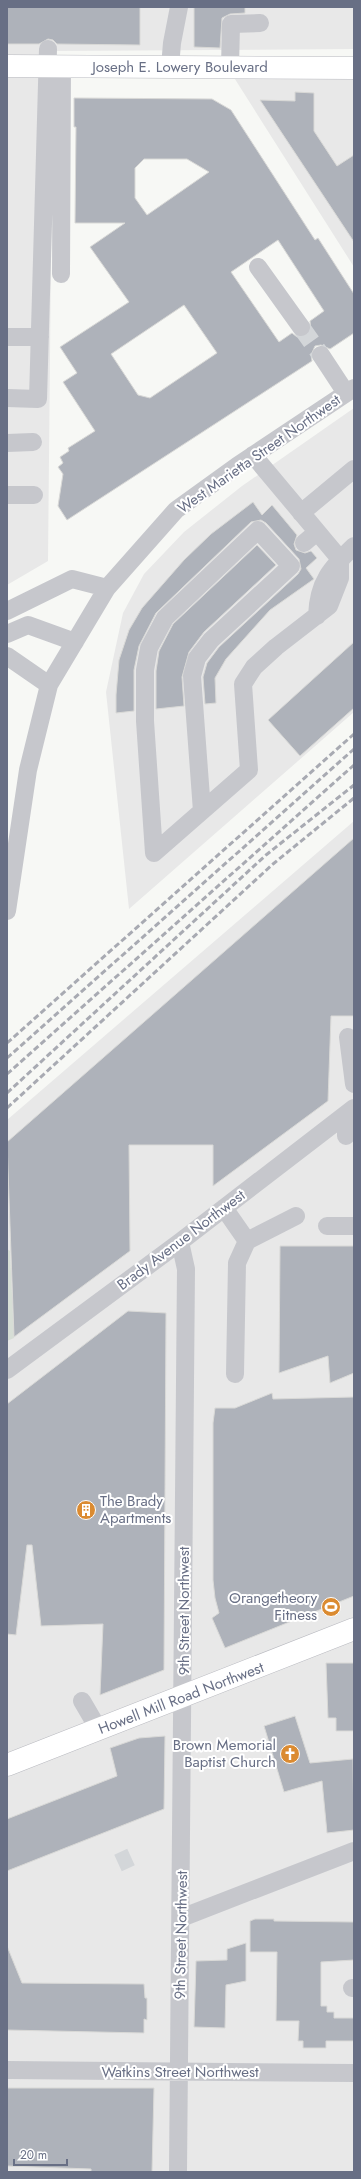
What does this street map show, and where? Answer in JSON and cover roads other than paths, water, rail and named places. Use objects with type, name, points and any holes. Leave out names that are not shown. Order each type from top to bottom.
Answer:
[{"type":"main road","name":"Joseph E. Lowery Boulevard","points":[[7,66],[52,60],[170,66],[354,68]]},
{"type":"main road","name":"Howell Mill Road Northwest","points":[[7,1765],[354,1629]]},
{"type":"street","points":[[170,66],[172,43],[179,7]]},
{"type":"street","points":[[230,67],[231,24],[260,23]]},
{"type":"street","points":[[52,60],[61,274]]},
{"type":"street","points":[[7,398],[38,399],[52,60]]},
{"type":"street","points":[[258,267],[301,327]]},
{"type":"street","points":[[7,336],[40,338]]},
{"type":"street","points":[[321,355],[350,391]]},
{"type":"street","name":"West Marietta Street Northwest","points":[[7,911],[28,770],[49,685],[107,588],[176,510],[253,455],[350,391]]},
{"type":"street","points":[[7,443],[33,442]]},
{"type":"street","points":[[253,455],[301,512],[310,537],[340,559]]},
{"type":"street","points":[[301,512],[354,469]]},
{"type":"street","points":[[7,495],[34,495]]},
{"type":"street","points":[[202,811],[192,676],[197,658],[211,640],[291,566],[258,530],[165,618],[149,648],[145,670],[145,720],[154,853],[249,770],[243,684],[259,662],[317,616],[317,602],[327,574],[354,546]]},
{"type":"street","points":[[7,611],[72,579],[107,588]]},
{"type":"street","points":[[25,602],[28,625]]},
{"type":"street","points":[[7,634],[28,625],[75,642]]},
{"type":"street","points":[[7,656],[49,685]]},
{"type":"street","points":[[348,1037],[354,1084]]},
{"type":"street","points":[[346,1136],[350,1111]]},
{"type":"street","name":"Brady Avenue Northwest","points":[[11,1364],[180,1242],[350,1111]]},
{"type":"street","points":[[224,1208],[247,1241]]},
{"type":"street","points":[[235,1374],[237,1263],[247,1241],[296,1216]]},
{"type":"street","points":[[327,1226],[354,1226]]},
{"type":"street","name":"9th Street Northwest","points":[[178,2172],[181,1918],[175,1843],[183,1697],[186,1269],[180,1242]]},
{"type":"street","points":[[82,1701],[98,1730]]},
{"type":"street","points":[[181,1918],[354,1850]]},
{"type":"street","name":"Watkins Street Northwest","points":[[7,2070],[354,2073]]},
{"type":"tunnel","points":[[301,327],[321,355]]},
{"type":"tunnel","points":[[118,1863],[131,1857]]},
{"type":"railway","points":[[7,1043],[354,734]]},
{"type":"railway","points":[[7,1058],[354,749]]},
{"type":"railway","points":[[7,1074],[354,765]]},
{"type":"railway","points":[[7,1093],[266,855],[354,785]]},
{"type":"railway","points":[[7,1108],[273,864],[354,798]]},
{"type":"place","name":"The Brady Apartments","points":[[86,1510]]},
{"type":"place","name":"Orangetheory Fitness","points":[[331,1607]]},
{"type":"place","name":"Brown Memorial Baptist Church","points":[[290,1754]]}]
